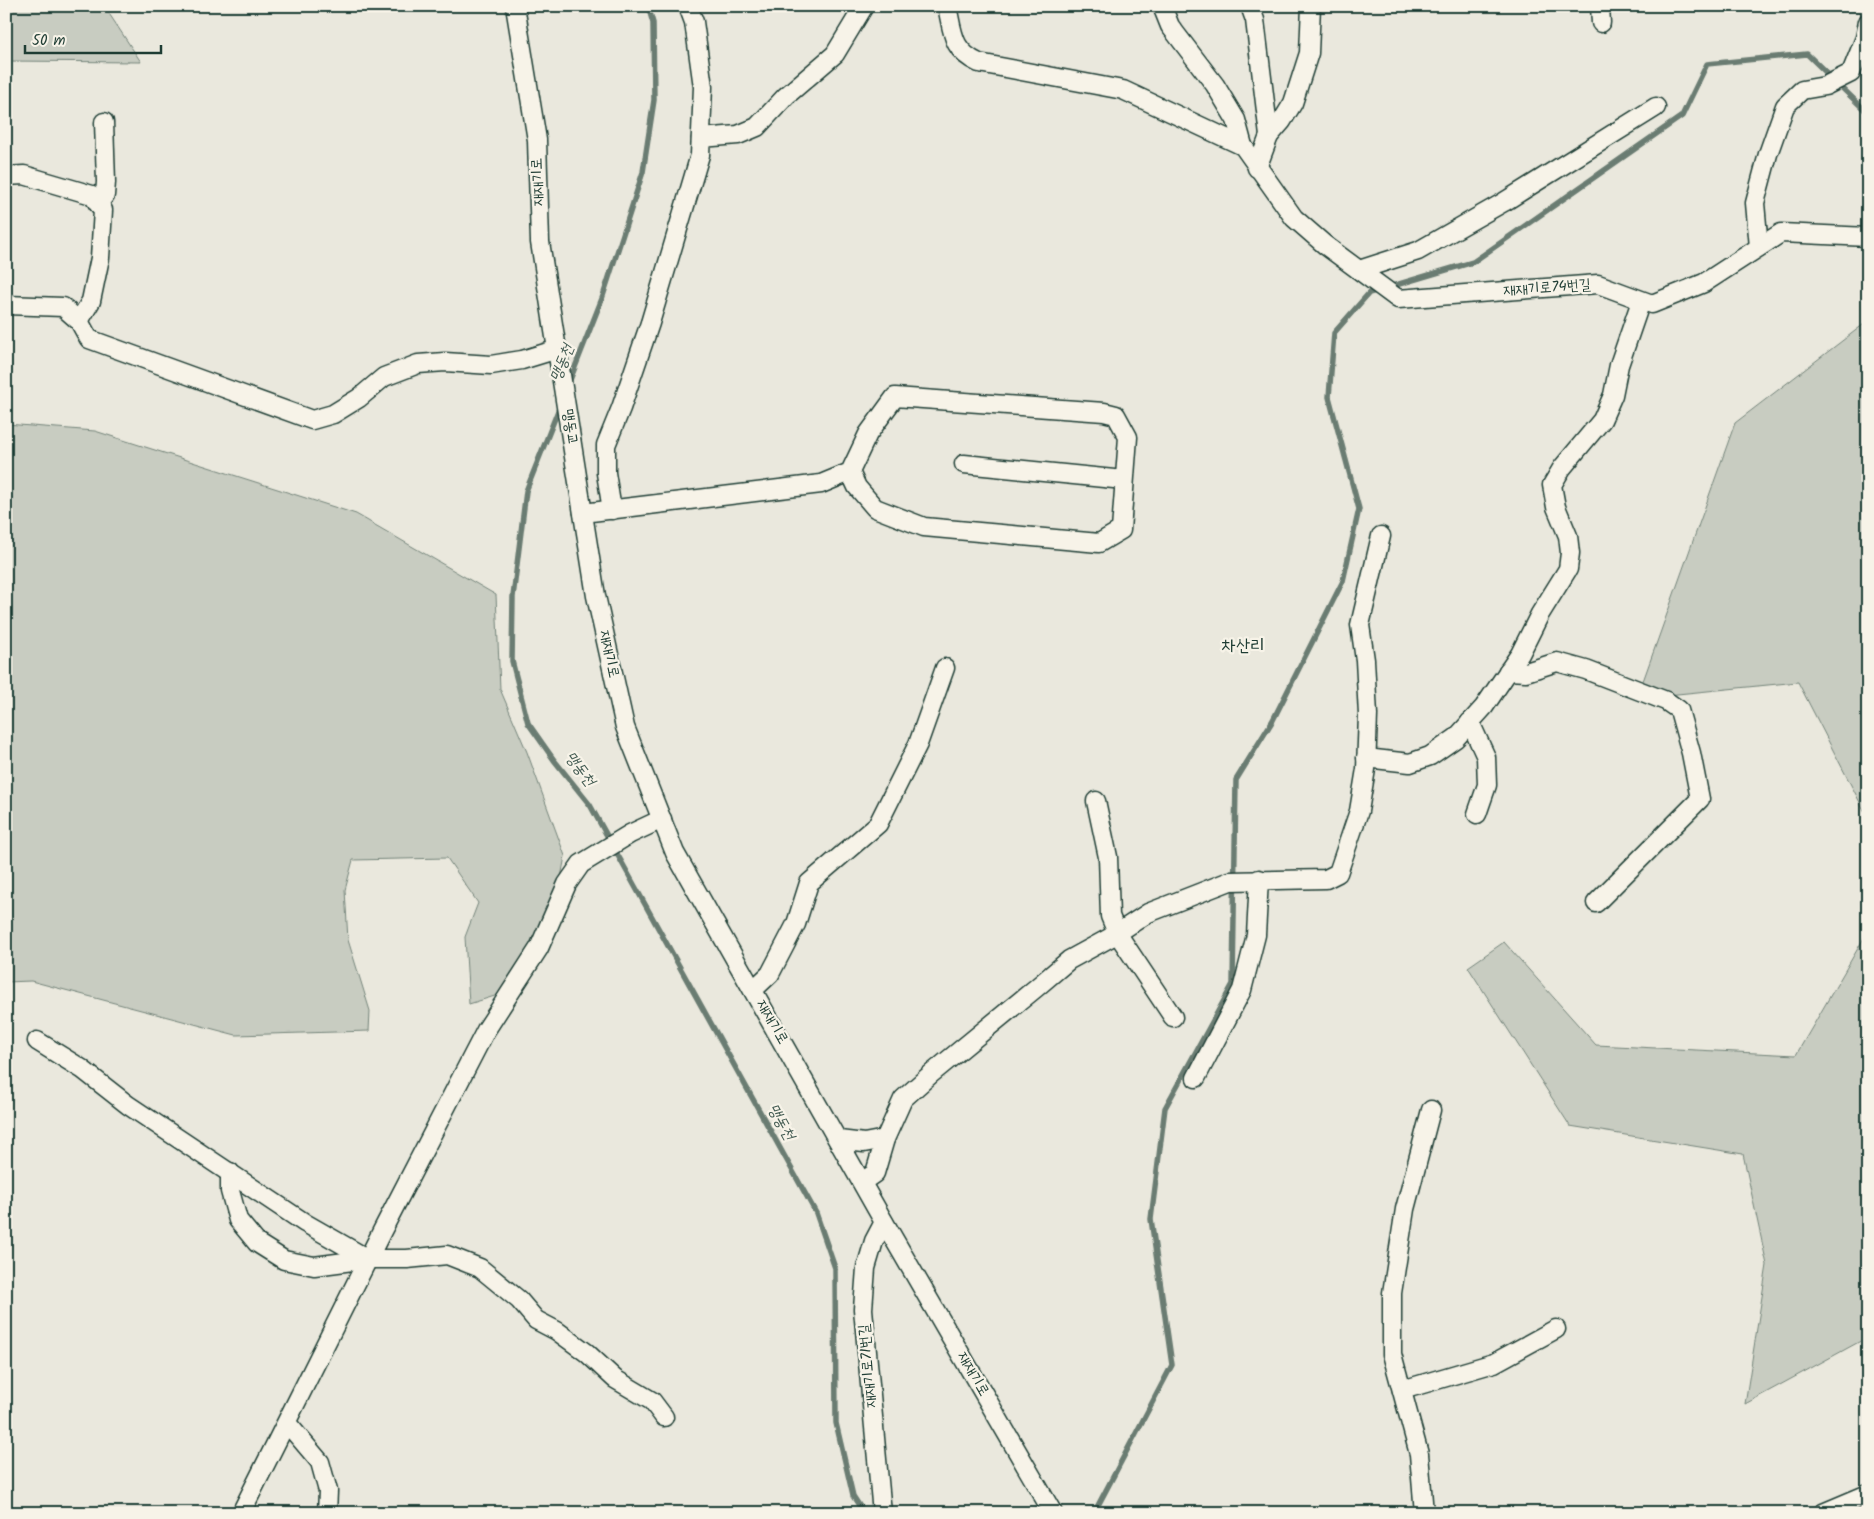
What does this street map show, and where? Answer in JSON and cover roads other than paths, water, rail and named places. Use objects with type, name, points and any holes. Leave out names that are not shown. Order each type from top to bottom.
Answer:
[{"type":"street","name":"재재기로","points":[[515,6],[537,140],[540,242],[558,353]]},
{"type":"street","points":[[612,510],[606,472],[606,445],[622,408],[650,323],[700,155],[703,87],[694,22],[688,6]]},
{"type":"street","points":[[700,138],[738,136],[757,127],[786,96],[835,54],[864,6]]},
{"type":"street","points":[[947,6],[958,49],[967,58],[980,63],[1123,90],[1243,146]]},
{"type":"street","name":"재재기로74번길","points":[[1162,6],[1170,26],[1219,92],[1236,120],[1243,146],[1294,218],[1324,245],[1398,299],[1598,284],[1652,304],[1704,282],[1780,233],[1868,237]]},
{"type":"street","points":[[1250,6],[1255,20],[1269,136]]},
{"type":"street","points":[[1257,168],[1269,136],[1282,121],[1293,103],[1309,54],[1311,6]]},
{"type":"street","points":[[1759,247],[1755,203],[1768,154],[1785,106],[1802,90],[1825,86],[1851,73],[1865,38],[1868,22]]},
{"type":"street","points":[[1359,270],[1418,251],[1504,202],[1656,107]]},
{"type":"street","points":[[98,204],[105,194],[106,182],[104,122]]},
{"type":"street","points":[[6,176],[24,175],[92,195],[103,210],[100,258],[91,301],[78,321]]},
{"type":"street","points":[[1366,758],[1410,763],[1430,756],[1456,738],[1484,707],[1520,654],[1540,614],[1568,570],[1570,553],[1568,536],[1556,507],[1552,485],[1562,468],[1602,420],[1613,395],[1619,366],[1641,301]]},
{"type":"street","points":[[6,305],[63,307],[78,321],[89,339],[312,420],[333,414],[359,398],[384,377],[418,364],[445,362],[491,365],[558,353]]},
{"type":"street","name":"맹동교","points":[[558,353],[582,505]]},
{"type":"street","points":[[582,505],[612,510],[822,484],[850,472],[868,434],[894,397],[1104,412],[1116,415],[1128,437],[1121,530],[1099,543],[924,527],[875,508],[857,487],[850,472]]},
{"type":"street","points":[[964,464],[1124,480]]},
{"type":"street","name":"재재기로","points":[[582,505],[596,596],[625,727],[675,853],[884,1222],[1053,1513]]},
{"type":"street","points":[[862,1182],[876,1173],[885,1139],[904,1099],[931,1074],[1069,960],[1148,913],[1245,880],[1326,879],[1338,873],[1359,811],[1366,758],[1368,715],[1365,660],[1360,625],[1380,536]]},
{"type":"street","points":[[1508,671],[1526,672],[1557,662],[1586,670],[1666,701],[1679,710],[1691,753],[1700,798],[1596,903]]},
{"type":"street","points":[[753,990],[770,974],[796,924],[809,883],[878,824],[918,744],[945,668]]},
{"type":"street","points":[[1470,722],[1486,757],[1487,786],[1478,814]]},
{"type":"street","points":[[1096,801],[1108,857],[1110,916],[1117,932],[1173,1017]]},
{"type":"street","points":[[241,1513],[368,1259],[486,1030],[539,948],[567,884],[580,864],[630,834],[662,819]]},
{"type":"street","points":[[1196,1078],[1242,990],[1256,935],[1245,880]]},
{"type":"street","points":[[37,1041],[82,1069],[128,1105],[305,1223],[368,1259]]},
{"type":"street","points":[[1424,1513],[1419,1454],[1392,1354],[1392,1293],[1405,1209],[1432,1110]]},
{"type":"street","points":[[839,1140],[864,1143],[885,1139]]},
{"type":"street","points":[[230,1172],[230,1191],[238,1220],[257,1243],[284,1260],[314,1266],[368,1259],[407,1259],[447,1255],[480,1268],[519,1300],[536,1320],[557,1331],[587,1353],[615,1379],[652,1401],[664,1417]]},
{"type":"street","name":"재재기로71번길","points":[[882,1513],[863,1309],[866,1268],[874,1241],[884,1222]]},
{"type":"street","points":[[1402,1390],[1494,1363],[1556,1329]]},
{"type":"street","points":[[287,1422],[320,1462],[328,1491],[327,1513]]},
{"type":"street","points":[[1823,1513],[1868,1494]]},
{"type":"waterway","name":"맹동천","points":[[568,385],[603,296],[643,172],[654,100],[653,23],[648,6]]},
{"type":"waterway","points":[[1094,1513],[1172,1365],[1151,1219],[1165,1108],[1233,984],[1236,780],[1273,720],[1343,581],[1359,509],[1329,397],[1334,333],[1369,293],[1473,262],[1682,116],[1707,64],[1807,54],[1868,113]]},
{"type":"waterway","name":"맹동천","points":[[561,403],[526,491],[513,597],[512,661],[528,723],[554,760],[590,805],[816,1213],[835,1268],[836,1423],[853,1496],[864,1513]]},
{"type":"district","name":"차산리","points":[[1243,646]]}]
